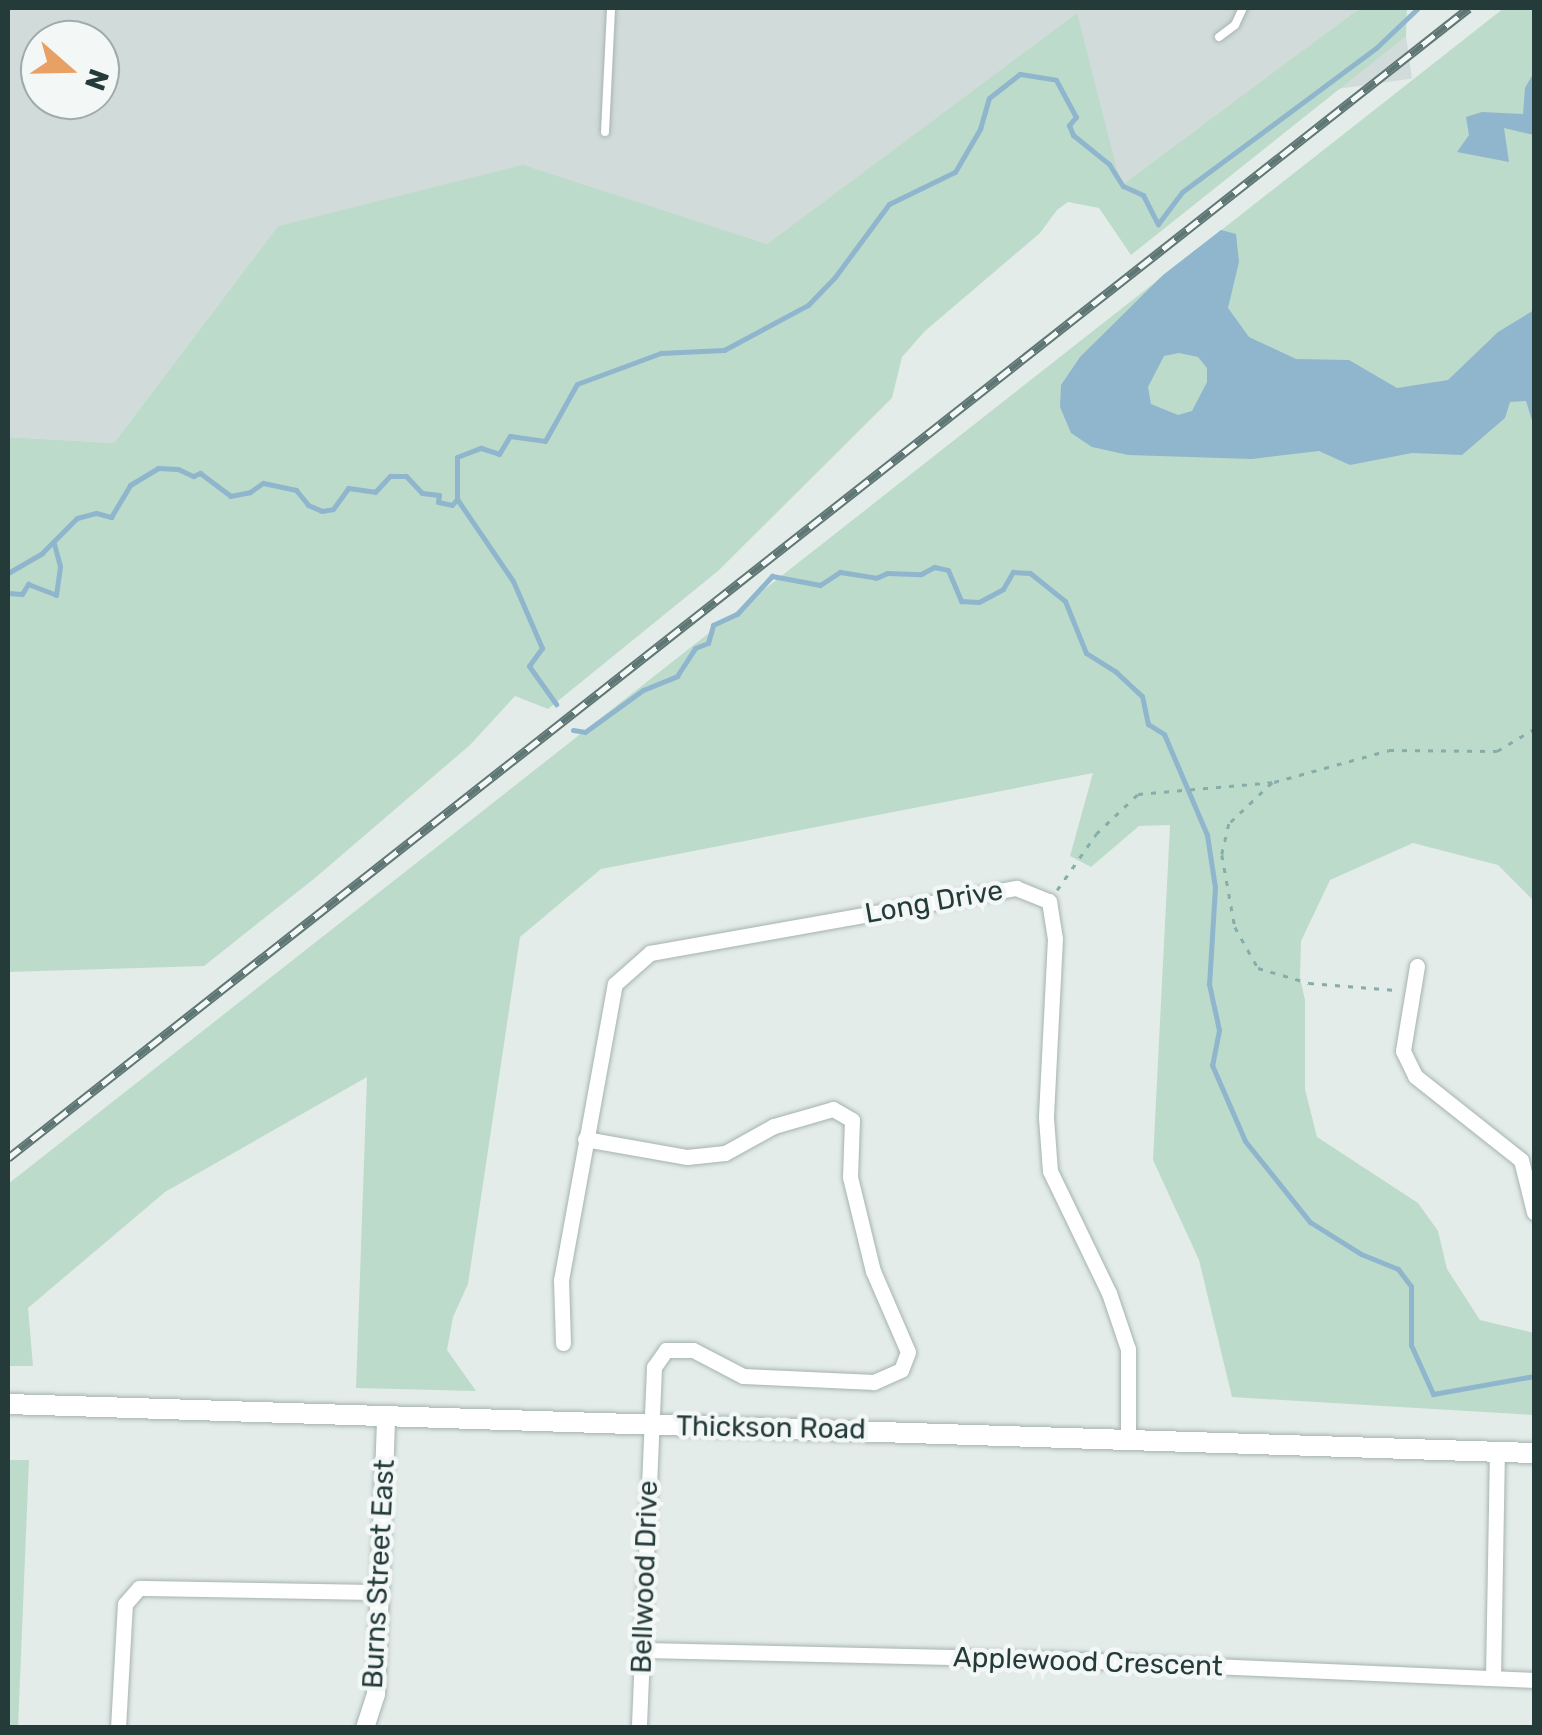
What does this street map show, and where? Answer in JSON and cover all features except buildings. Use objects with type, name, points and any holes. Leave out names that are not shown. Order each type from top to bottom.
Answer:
[{"type":"main road","name":"Thickson Road","points":[[8,1404],[1534,1453]]},
{"type":"street","name":"Long Drive","points":[[563,1343],[561,1280],[615,984],[650,952],[1016,888],[1050,901]]},
{"type":"street","points":[[1050,901],[1055,938],[1046,1118],[1050,1171],[1109,1293],[1128,1349],[1128,1438]]},
{"type":"street","points":[[1416,966],[1402,1051],[1414,1076],[1520,1160],[1534,1212]]},
{"type":"street","name":"Bellwood Drive","points":[[585,1140],[687,1157],[725,1153],[774,1126],[833,1109],[852,1120],[850,1177],[873,1271],[908,1352],[902,1370],[874,1382],[742,1376],[692,1350],[666,1350],[654,1367],[639,1728]]},
{"type":"street","points":[[1520,1160],[1534,1150]]},
{"type":"street","name":"Burns Street East","points":[[364,1728],[376,1694],[386,1418]]},
{"type":"street","points":[[1493,1678],[1497,1452]]},
{"type":"street","points":[[118,1728],[125,1604],[139,1588],[380,1592]]},
{"type":"street","name":"Applewood Crescent","points":[[642,1650],[1052,1660],[1534,1680]]},
{"type":"lane","points":[[606,132],[611,8]]},
{"type":"lane","points":[[1220,37],[1235,24],[1242,8]]},
{"type":"path","points":[[1050,901],[1096,834],[1138,794],[1274,782],[1389,750],[1497,751],[1534,730]]},
{"type":"path","points":[[1274,782],[1229,824],[1222,855],[1236,927],[1258,968],[1309,983],[1413,991]]},
{"type":"shaded area","points":[[8,8],[1360,8],[1120,187],[1076,14],[767,244],[523,166],[278,226],[114,443],[8,437]]},
{"type":"shaded area","points":[[1406,36],[1412,79],[1063,128],[1057,85]]},
{"type":"green space","points":[[1360,8],[1407,8],[1406,36],[1131,255],[1099,208],[1068,202],[1057,210],[1040,233],[925,331],[902,357],[892,398],[718,571],[548,709],[515,696],[470,745],[315,878],[204,966],[8,972],[8,437],[114,443],[278,226],[523,165],[767,244],[1077,13],[1121,186]]},
{"type":"green space","points":[[1504,8],[1534,8],[1534,901],[1498,865],[1413,843],[1330,880],[1301,941],[1300,978],[1305,1000],[1305,1089],[1317,1137],[1418,1203],[1438,1231],[1447,1269],[1480,1320],[1534,1333],[1534,1415],[1232,1397],[1199,1260],[1153,1160],[1170,825],[1139,826],[1091,867],[1070,856],[1093,773],[601,869],[520,937],[468,1284],[453,1317],[447,1350],[476,1391],[356,1388],[367,1077],[165,1192],[28,1308],[33,1366],[8,1366],[8,1184]]},
{"type":"green space","points":[[8,1460],[29,1460],[18,1728],[8,1727]]},
{"type":"water","points":[[1534,72],[1534,135],[1504,128],[1509,162],[1457,152],[1469,135],[1466,117],[1482,112],[1523,114],[1525,88]]},
{"type":"water","points":[[1221,230],[1236,234],[1239,262],[1228,308],[1249,337],[1296,359],[1349,360],[1397,388],[1448,380],[1498,332],[1534,310],[1534,427],[1526,401],[1510,402],[1505,418],[1462,455],[1412,453],[1350,465],[1319,451],[1252,459],[1128,455],[1092,447],[1071,433],[1060,407],[1061,385],[1080,357],[1163,275]],"holes":[[[1179,353],[1198,357],[1207,368],[1207,382],[1192,411],[1178,415],[1151,404],[1148,387],[1164,356]]]},
{"type":"waterway","points":[[8,573],[42,553],[77,518],[96,513],[111,517],[130,485],[158,468],[178,469],[193,476],[200,473],[230,496],[250,492],[263,483],[296,490],[308,505],[322,511],[333,509],[348,488],[375,492],[390,476],[406,476],[422,493],[439,495],[438,502],[452,505],[457,499],[457,457],[481,448],[499,454],[510,436],[545,441],[577,384],[661,353],[724,350],[808,305],[835,277],[889,204],[955,172],[980,129],[989,98],[1020,74],[1056,80],[1076,117],[1069,125],[1073,135],[1109,164],[1123,186],[1143,195],[1158,224],[1182,192],[1376,48],[1418,8]]},
{"type":"waterway","points":[[457,499],[513,581],[542,648],[529,666],[556,704]]},
{"type":"waterway","points":[[8,593],[22,594],[28,584],[56,595],[60,566],[54,543]]},
{"type":"waterway","points":[[573,730],[585,732],[643,690],[677,676],[695,648],[708,643],[713,625],[737,614],[772,576],[820,585],[840,572],[876,578],[887,573],[921,574],[934,567],[948,570],[961,601],[979,602],[1003,589],[1013,572],[1030,573],[1065,601],[1086,653],[1116,672],[1142,696],[1148,724],[1164,734],[1207,835],[1215,887],[1209,984],[1219,1030],[1212,1065],[1245,1141],[1310,1222],[1361,1254],[1398,1269],[1411,1286],[1411,1345],[1433,1394],[1534,1376]]},
{"type":"railway","points":[[8,1158],[1469,8]]}]
